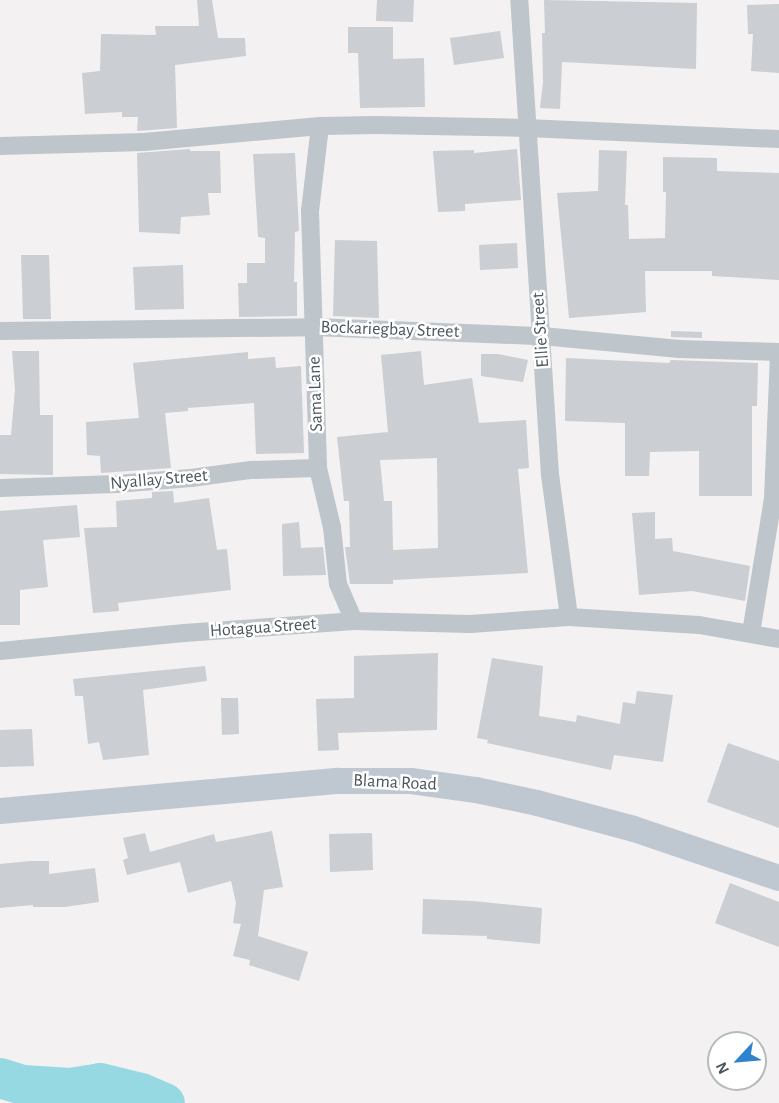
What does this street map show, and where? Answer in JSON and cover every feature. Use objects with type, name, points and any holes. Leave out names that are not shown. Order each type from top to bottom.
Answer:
[{"type":"street","name":"Ellie Street","points":[[519,0],[550,475],[569,617]]},
{"type":"street","points":[[0,146],[144,142],[320,126],[526,128],[779,139]]},
{"type":"street","name":"Sama Lane","points":[[320,126],[309,211],[318,468],[332,527],[338,584],[354,621]]},
{"type":"street","name":"Bockariegbay Street","points":[[0,331],[314,327],[542,336],[679,349],[779,354]]},
{"type":"street","points":[[751,633],[773,498],[779,354]]},
{"type":"street","name":"Nyallay Street","points":[[0,488],[116,484],[251,470],[318,468]]},
{"type":"street","points":[[569,617],[699,625],[779,639]]},
{"type":"street","name":"Hotagua Street","points":[[0,651],[184,633],[354,621],[470,624],[569,617]]},
{"type":"street","name":"Blama Road","points":[[0,811],[339,781],[411,781],[476,790],[537,803],[634,829],[779,878]]},
{"type":"building","points":[[197,0],[212,0],[218,38],[245,38],[246,56],[175,65],[177,128],[137,131],[138,117],[122,117],[122,112],[85,114],[82,73],[100,71],[101,34],[156,35],[155,26],[199,26]]},
{"type":"building","points":[[377,0],[414,0],[413,22],[376,21]]},
{"type":"building","points":[[544,0],[697,3],[696,69],[562,62],[560,109],[540,108],[543,82],[542,33],[545,33]]},
{"type":"building","points":[[779,4],[779,73],[751,71],[753,34],[748,34],[747,5]]},
{"type":"building","points":[[348,27],[393,27],[393,59],[424,58],[425,107],[360,108],[358,53],[348,53]]},
{"type":"building","points":[[500,31],[504,58],[454,65],[450,38]]},
{"type":"building","points":[[190,149],[190,151],[220,151],[221,193],[208,193],[210,215],[181,217],[180,234],[139,232],[137,153]]},
{"type":"building","points":[[517,149],[521,200],[465,204],[465,211],[438,212],[433,151],[474,150],[474,153]]},
{"type":"building","points":[[599,150],[627,151],[625,205],[628,205],[629,239],[665,238],[666,192],[663,192],[663,157],[717,158],[717,171],[779,173],[779,280],[712,276],[712,271],[645,271],[646,312],[569,318],[557,193],[598,191]]},
{"type":"building","points":[[295,153],[299,231],[295,232],[294,282],[297,282],[297,316],[239,317],[238,283],[247,283],[247,263],[265,263],[265,238],[258,237],[253,154]]},
{"type":"building","points":[[335,240],[377,241],[379,318],[333,316]]},
{"type":"building","points":[[517,243],[518,268],[480,270],[479,245]]},
{"type":"building","points":[[21,255],[49,255],[51,319],[23,319]]},
{"type":"building","points":[[183,265],[184,309],[135,310],[133,267]]},
{"type":"building","points":[[671,331],[702,332],[702,338],[671,337]]},
{"type":"building","points":[[12,351],[39,351],[40,415],[53,415],[53,475],[0,474],[0,435],[11,435],[15,390]]},
{"type":"building","points":[[421,351],[424,385],[472,378],[479,423],[526,420],[529,468],[518,469],[528,573],[393,580],[393,584],[350,584],[345,547],[350,547],[349,501],[344,501],[337,437],[388,432],[381,355]],"holes":[[[437,458],[438,548],[393,550],[392,501],[384,501],[380,460]]]},
{"type":"building","points":[[248,352],[248,359],[275,357],[276,368],[301,366],[304,453],[256,454],[254,403],[188,408],[188,411],[165,413],[171,468],[101,473],[100,456],[87,455],[86,422],[139,418],[133,363]]},
{"type":"building","points":[[481,354],[498,354],[528,360],[523,382],[481,376]]},
{"type":"building","points":[[566,358],[669,363],[671,360],[758,363],[757,406],[752,406],[752,496],[699,496],[699,451],[650,452],[649,476],[625,476],[625,423],[565,421]]},
{"type":"building","points":[[173,491],[174,503],[209,498],[217,550],[227,549],[231,590],[118,603],[119,611],[93,613],[84,528],[117,527],[116,501],[152,498],[152,492]]},
{"type":"building","points":[[77,505],[80,537],[43,540],[48,587],[20,590],[20,625],[0,625],[0,511]]},
{"type":"building","points":[[655,512],[655,539],[672,538],[673,551],[750,566],[745,601],[692,591],[639,595],[632,513]]},
{"type":"building","points":[[299,522],[301,548],[323,547],[326,575],[283,576],[282,524]]},
{"type":"building","points":[[438,653],[437,730],[338,733],[339,750],[318,751],[316,699],[354,698],[354,656]]},
{"type":"building","points":[[492,658],[543,666],[539,716],[576,722],[577,715],[620,724],[623,702],[635,704],[637,691],[673,695],[663,762],[614,755],[611,770],[487,743],[488,740],[477,738]]},
{"type":"building","points":[[205,666],[207,681],[143,690],[149,755],[103,760],[99,742],[88,744],[83,696],[75,696],[73,679]]},
{"type":"building","points":[[221,698],[238,698],[239,734],[222,735]]},
{"type":"building","points":[[32,729],[34,766],[0,767],[0,730]]},
{"type":"building","points":[[728,743],[779,761],[779,828],[707,802]]},
{"type":"building","points":[[272,831],[283,887],[264,890],[258,936],[308,952],[299,981],[249,965],[250,960],[233,956],[241,924],[233,923],[236,903],[231,881],[188,893],[180,862],[127,875],[123,860],[128,858],[123,838],[145,833],[150,852],[214,834],[216,842]]},
{"type":"building","points":[[372,833],[373,870],[330,872],[329,834]]},
{"type":"building","points":[[49,861],[49,874],[95,868],[99,902],[65,907],[33,907],[33,905],[0,908],[0,864]]},
{"type":"building","points":[[730,883],[779,902],[779,947],[715,923]]},
{"type":"building","points":[[423,899],[542,908],[540,944],[487,939],[487,936],[422,934]]},
{"type":"waterway","points":[[0,1078],[23,1085],[70,1088],[100,1083],[141,1093],[165,1103]]}]
